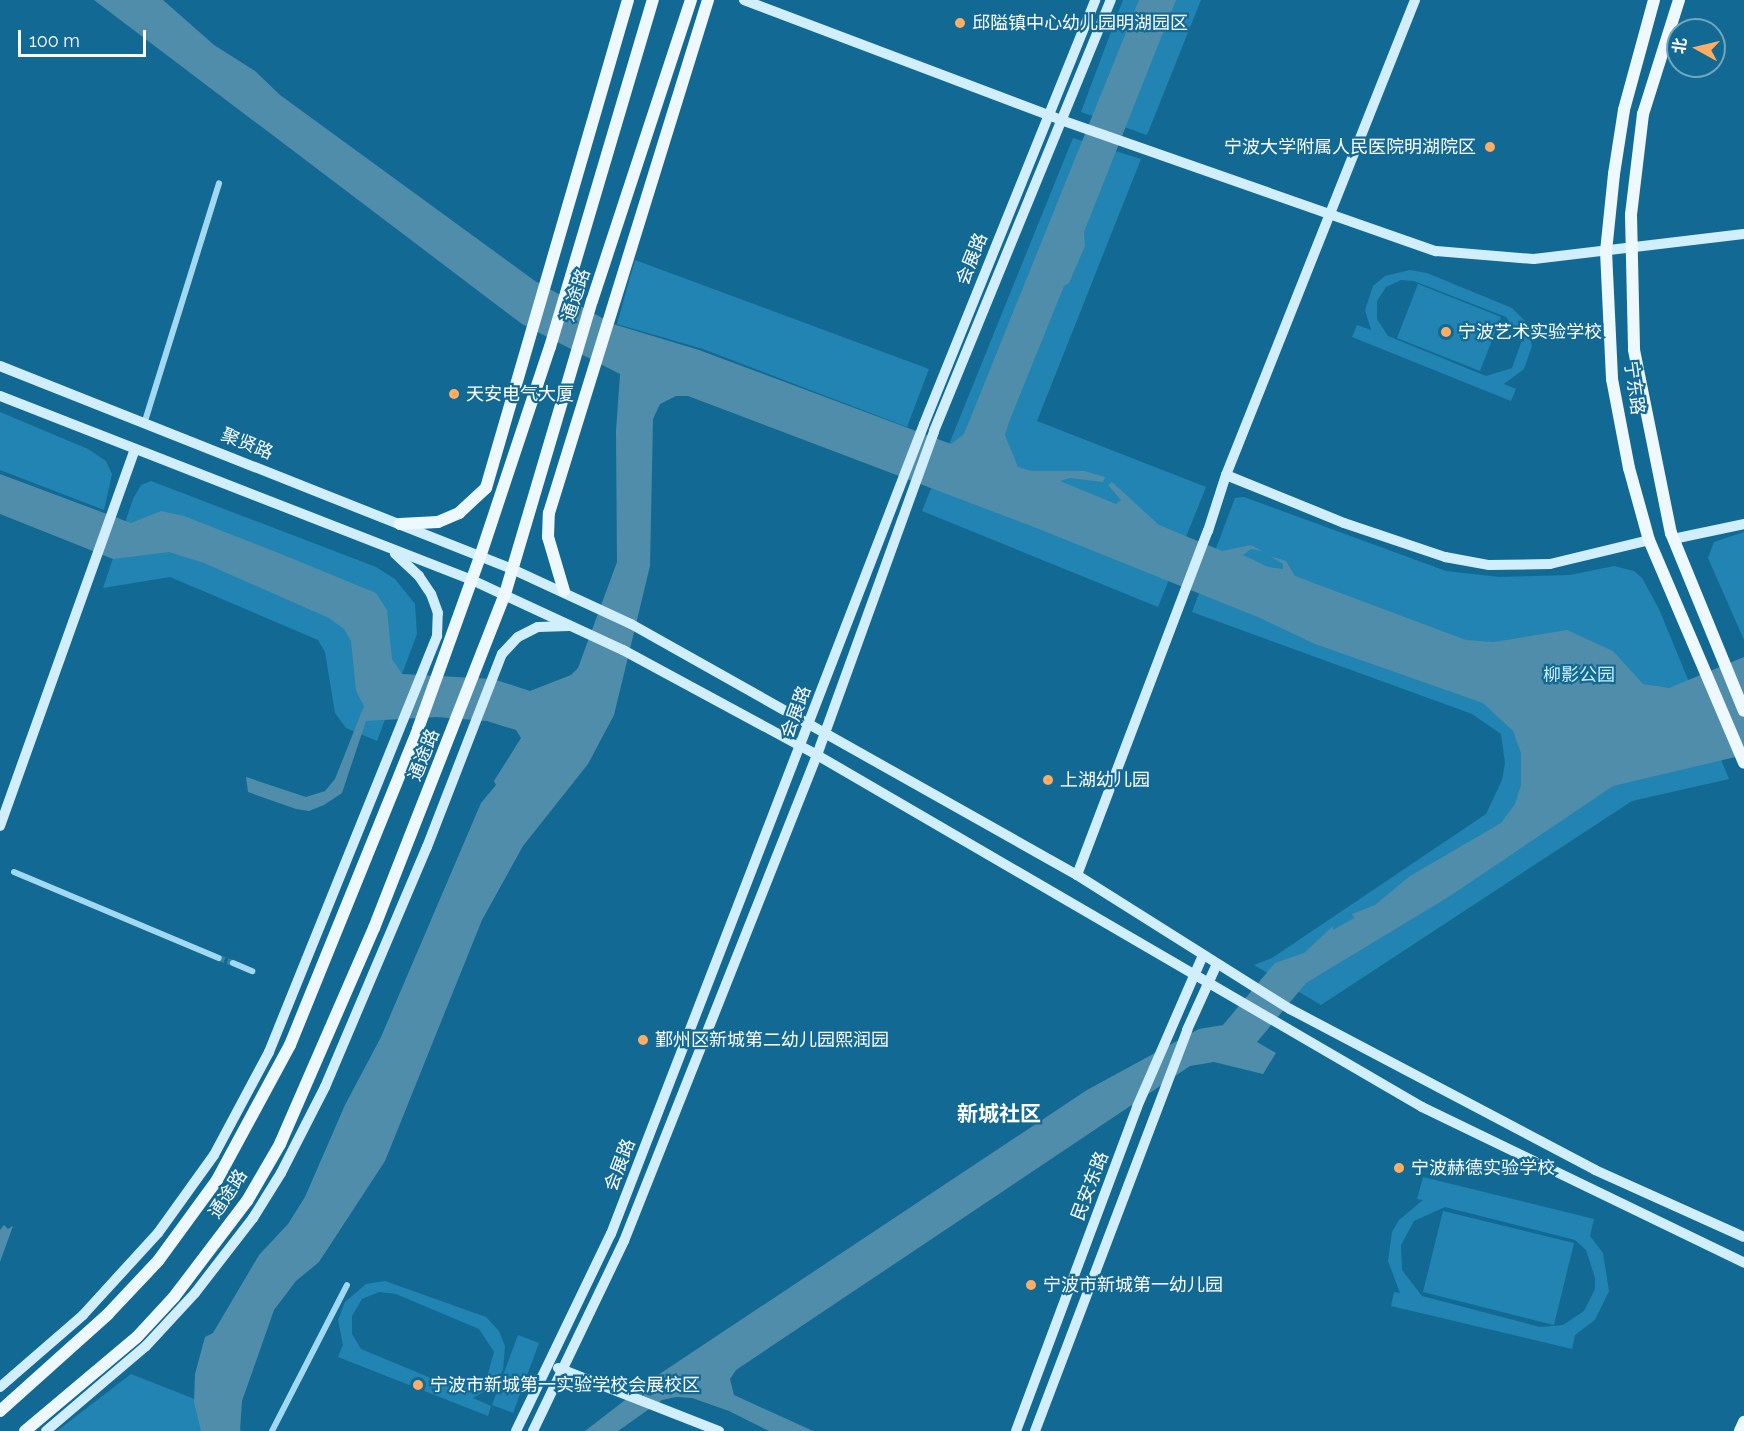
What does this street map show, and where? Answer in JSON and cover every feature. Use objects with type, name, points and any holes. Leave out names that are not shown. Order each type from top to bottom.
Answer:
[{"type":"main road","points":[[400,524],[449,517],[476,500],[486,488],[628,0]]},
{"type":"main road","name":"通途路","points":[[0,1411],[108,1314],[158,1261],[217,1180],[290,1045],[443,665],[550,347],[653,0]]},
{"type":"main road","name":"通途路","points":[[25,1431],[137,1337],[207,1257],[247,1201],[285,1134],[374,928],[453,732],[505,594],[592,301],[691,0]]},
{"type":"main road","points":[[564,591],[548,537],[549,513],[592,367],[708,0]]},
{"type":"main road","points":[[744,0],[1061,120],[1436,251],[1534,260],[1744,234]]},
{"type":"main road","name":"会展路","points":[[516,1431],[550,1365],[611,1234],[801,747],[900,485],[1095,0]]},
{"type":"main road","name":"会展路","points":[[533,1431],[564,1371],[624,1241],[817,755],[823,729],[934,431],[1111,0]]},
{"type":"main road","points":[[1077,875],[1208,531],[1226,475],[1415,0]]},
{"type":"main road","name":"宁东路","points":[[1654,0],[1624,110],[1606,251],[1612,379],[1629,468],[1650,540],[1744,763]]},
{"type":"main road","name":"宁东路","points":[[1679,0],[1643,114],[1631,248],[1634,350],[1650,442],[1674,539],[1744,711]]},
{"type":"main road","name":"聚贤路","points":[[0,366],[145,421],[512,569],[564,591],[631,624],[809,721],[1077,875],[1250,986],[1290,1009],[1594,1170],[1744,1237]]},
{"type":"main road","points":[[0,396],[134,451],[472,580],[623,650],[817,755],[1206,984],[1422,1107],[1744,1263]]},
{"type":"main road","points":[[0,825],[134,451]]},
{"type":"main road","points":[[1226,475],[1344,523],[1445,556],[1489,565],[1550,564],[1650,540]]},
{"type":"main road","points":[[1674,539],[1744,524]]},
{"type":"main road","points":[[0,1387],[116,1283],[214,1155],[269,1052],[437,636],[438,614],[419,576],[384,547]]},
{"type":"main road","points":[[46,1431],[146,1346],[195,1293],[253,1218],[281,1173],[325,1087],[427,847],[502,654],[518,637],[538,627],[573,626]]},
{"type":"main road","name":"民安东路","points":[[1016,1431],[1137,1107],[1192,975],[1203,955]]},
{"type":"main road","name":"民安东路","points":[[1035,1431],[1187,1030],[1217,964]]},
{"type":"main road","points":[[550,1365],[718,1431]]},
{"type":"main road","points":[[1740,1431],[1744,1422]]},
{"type":"street","points":[[145,421],[219,183]]},
{"type":"street","points":[[14,872],[219,958]]},
{"type":"street","points":[[233,963],[252,971]]},
{"type":"street","points":[[272,1431],[347,1285]]},
{"type":"green space","points":[[1123,0],[1201,0],[1147,135],[1081,112]]},
{"type":"green space","points":[[1073,138],[1141,159],[1037,421],[1206,487],[1158,607],[922,511]]},
{"type":"green space","points":[[635,260],[929,369],[907,427],[703,349],[617,324]]},
{"type":"green space","points":[[1410,270],[1427,273],[1512,308],[1526,322],[1532,346],[1524,369],[1504,384],[1516,389],[1511,401],[1352,337],[1357,325],[1371,330],[1365,310],[1373,286],[1385,276]],"holes":[[[1401,280],[1414,281],[1506,317],[1522,340],[1512,368],[1486,376],[1388,336],[1377,319],[1377,301],[1386,287]]]},
{"type":"green space","points":[[1418,284],[1501,317],[1480,371],[1397,338]]},
{"type":"green space","points":[[0,412],[88,449],[106,461],[112,474],[104,510],[0,470]]},
{"type":"green space","points":[[151,481],[376,567],[395,579],[415,604],[417,634],[377,741],[346,728],[335,713],[325,652],[318,640],[170,577],[103,588],[133,499],[141,485]]},
{"type":"green space","name":"柳影公园","points":[[1244,497],[1446,571],[1499,577],[1570,575],[1614,566],[1634,571],[1642,578],[1659,609],[1729,779],[1632,801],[1321,1005],[1254,965],[1272,958],[1486,814],[1502,780],[1505,763],[1501,734],[1472,714],[1192,612],[1235,498]]},
{"type":"green space","points":[[1744,532],[1744,640],[1708,558],[1714,542]]},
{"type":"green space","points":[[1423,1177],[1594,1219],[1590,1236],[1603,1253],[1609,1291],[1595,1320],[1575,1335],[1572,1349],[1391,1306],[1394,1292],[1400,1293],[1388,1261],[1392,1232],[1399,1220],[1423,1200],[1417,1199]],"holes":[[[1445,1207],[1575,1240],[1586,1250],[1595,1278],[1595,1289],[1584,1311],[1563,1325],[1540,1327],[1422,1296],[1402,1270],[1401,1245],[1414,1221]]]},
{"type":"green space","points":[[1443,1211],[1574,1243],[1554,1325],[1423,1292]]},
{"type":"green space","points":[[385,1281],[486,1317],[499,1331],[505,1346],[503,1370],[494,1386],[473,1398],[491,1406],[488,1416],[338,1357],[343,1345],[338,1320],[345,1302],[366,1284]],"holes":[[[379,1292],[396,1294],[479,1329],[494,1352],[487,1377],[471,1387],[455,1388],[361,1349],[352,1334],[352,1316],[362,1299]]]},
{"type":"green space","points":[[518,1335],[539,1343],[513,1413],[492,1405]]},
{"type":"green space","points":[[131,1374],[192,1398],[242,1431],[57,1431]]},
{"type":"shaded area","points":[[94,0],[163,0],[214,45],[255,71],[280,95],[535,281],[613,324],[699,350],[951,444],[964,434],[1139,0],[1176,0],[1084,232],[1085,246],[1069,283],[1064,286],[1009,422],[1005,435],[1018,467],[1032,471],[1084,471],[1105,477],[1103,482],[1070,478],[1060,481],[1116,504],[1121,500],[1108,485],[1112,482],[1159,525],[1222,551],[1251,545],[1262,551],[1251,549],[1243,555],[1268,567],[1283,569],[1283,564],[1270,556],[1286,561],[1295,576],[1466,640],[1494,642],[1567,630],[1613,651],[1643,684],[1669,688],[1744,657],[1744,755],[1613,786],[1450,896],[1306,983],[1257,1042],[1276,1053],[1263,1074],[1214,1062],[1190,1066],[736,1370],[730,1379],[734,1395],[813,1431],[769,1431],[729,1411],[692,1398],[676,1397],[662,1400],[618,1431],[585,1431],[655,1377],[1087,1090],[1199,1029],[1223,1025],[1275,963],[1304,953],[1333,926],[1333,930],[1354,918],[1352,914],[1375,905],[1410,876],[1501,823],[1515,804],[1521,785],[1521,753],[1513,731],[1483,703],[1315,644],[1260,618],[1039,529],[688,396],[676,396],[660,404],[653,419],[650,566],[614,715],[588,764],[523,846],[482,920],[385,1161],[319,1262],[296,1281],[274,1310],[242,1401],[240,1431],[201,1431],[194,1402],[195,1374],[205,1337],[213,1333],[259,1255],[288,1224],[305,1197],[345,1105],[381,1037],[481,803],[496,785],[494,781],[521,738],[516,730],[487,721],[436,717],[366,721],[342,793],[324,805],[309,811],[296,809],[248,792],[246,777],[306,797],[325,791],[335,779],[364,706],[356,691],[351,641],[344,629],[329,618],[204,563],[169,552],[113,559],[0,514],[0,474],[131,523],[161,511],[184,516],[376,593],[387,610],[392,659],[402,674],[493,679],[530,691],[571,675],[578,668],[617,562],[616,431],[620,374],[522,324]]},
{"type":"shaded area","points":[[4,1225],[8,1229],[13,1226],[0,1262],[0,1230]]},
{"type":"tunnel","points":[[219,958],[233,963]]},
{"type":"place","name":"邱隘镇中心幼儿园明湖园区","points":[[960,23]]},
{"type":"place","name":"宁波大学附属人民医院明湖院区","points":[[1490,147]]},
{"type":"place","name":"宁波艺术实验学校","points":[[1446,332]]},
{"type":"place","name":"天安电气大厦","points":[[454,394]]},
{"type":"place","name":"上湖幼儿园","points":[[1048,780]]},
{"type":"place","name":"鄞州区新城第二幼儿园熙润园","points":[[643,1040]]},
{"type":"place","name":"宁波赫德实验学校","points":[[1399,1168]]},
{"type":"place","name":"宁波市新城第一幼儿园","points":[[1031,1285]]},
{"type":"place","name":"宁波市新城第一实验学校会展校区","points":[[418,1385]]},
{"type":"district","name":"新城社区","points":[[999,1114]]}]
